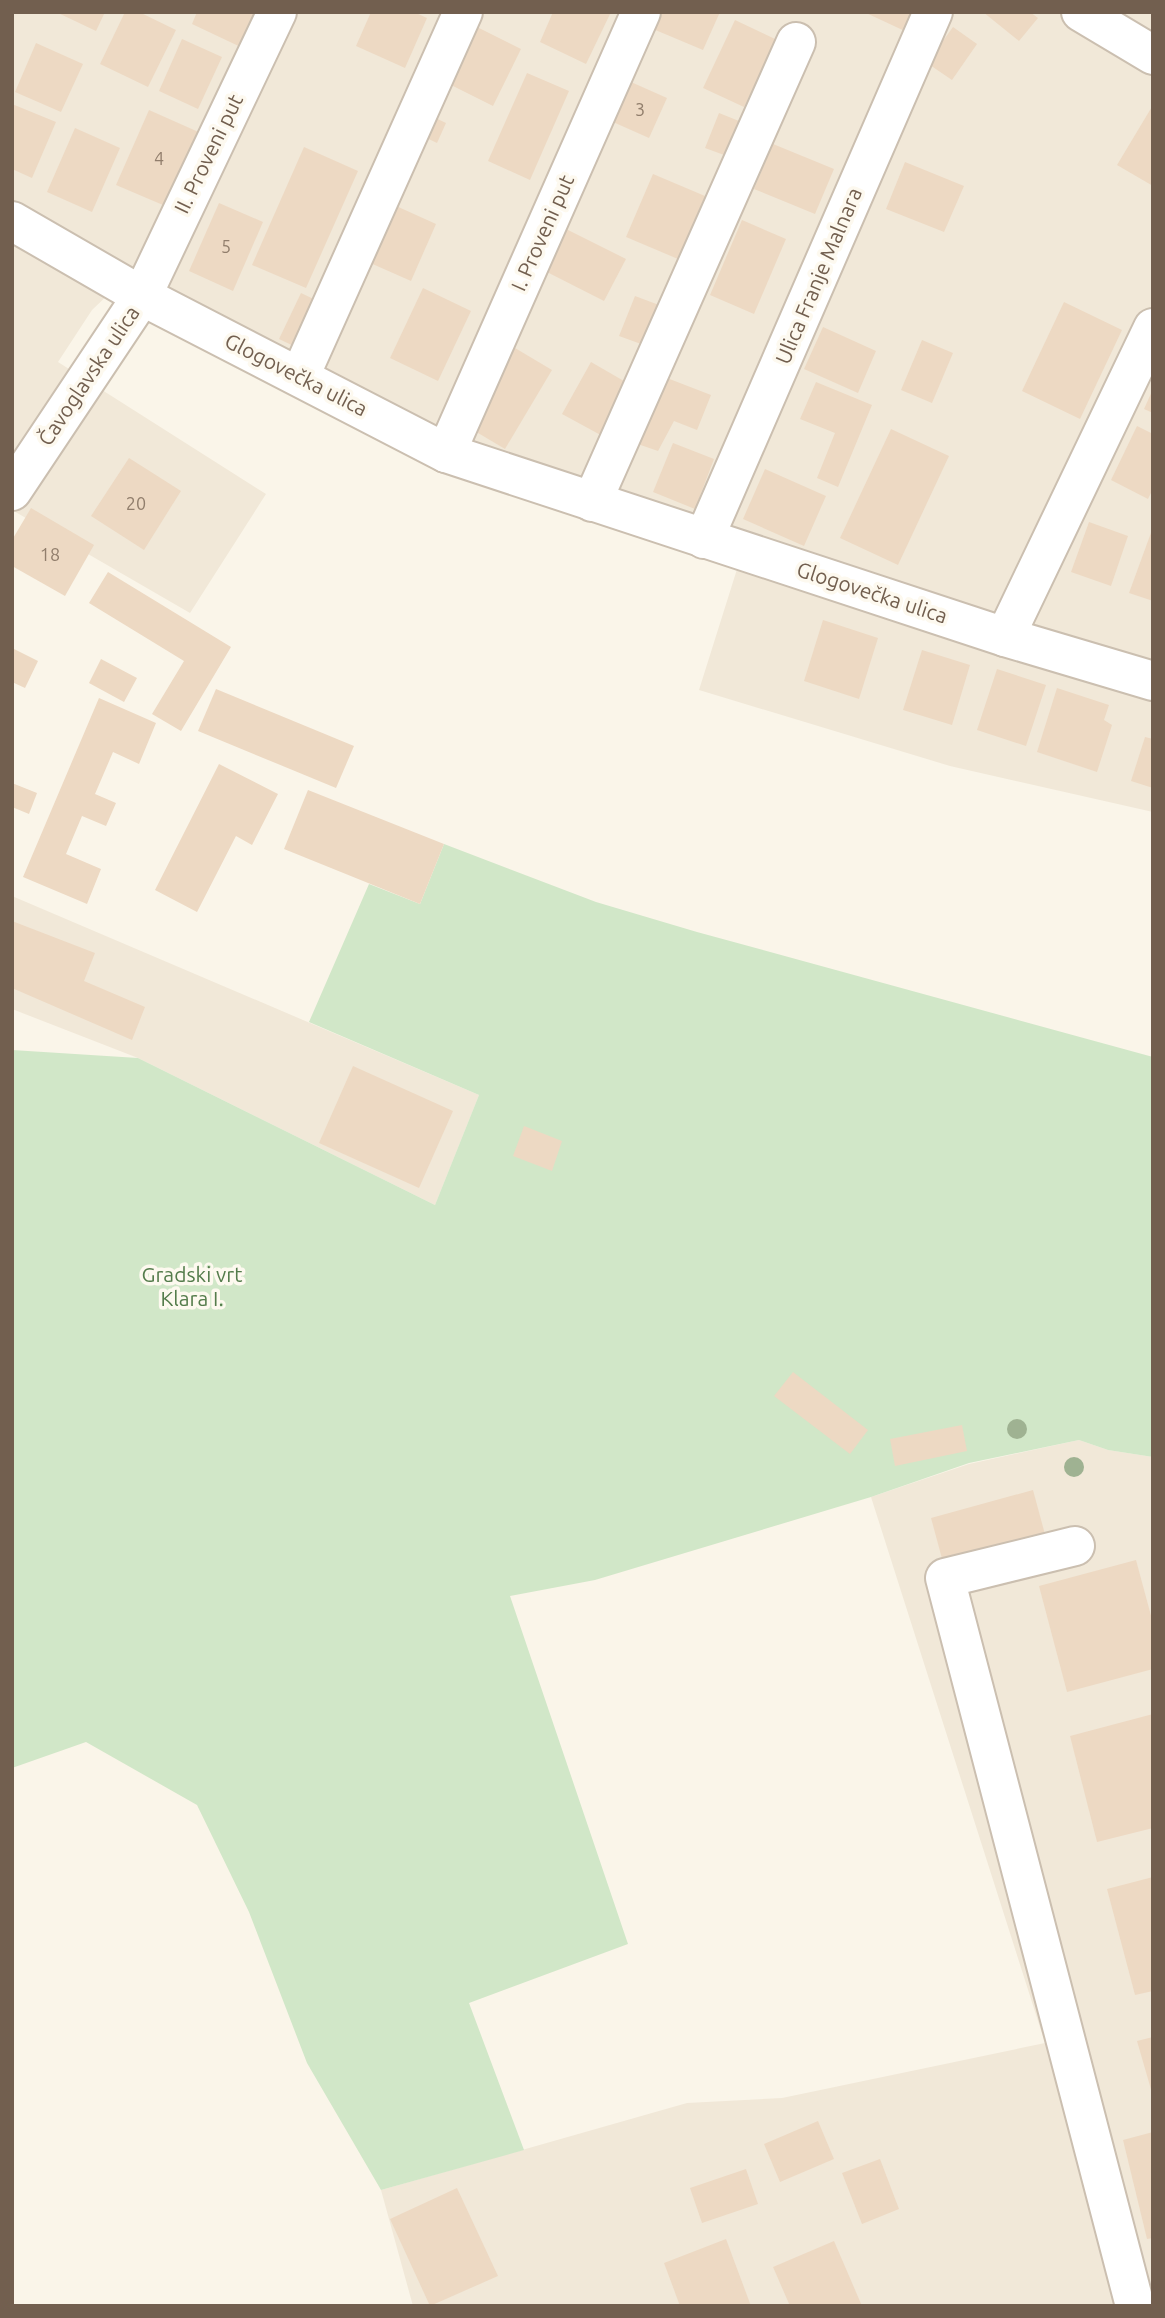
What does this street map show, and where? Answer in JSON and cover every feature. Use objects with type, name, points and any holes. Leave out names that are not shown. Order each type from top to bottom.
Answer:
[{"type":"street","name":"II. Proveni put","points":[[142,296],[277,12]]},
{"type":"street","points":[[300,376],[463,12]]},
{"type":"street","name":"I. Proveni put","points":[[446,453],[641,12]]},
{"type":"street","name":"Ulica Franje Malnara","points":[[704,539],[933,12]]},
{"type":"street","points":[[1084,13],[1153,55]]},
{"type":"street","points":[[592,502],[796,42]]},
{"type":"street","name":"Glogovečka ulica","points":[[12,221],[142,296],[446,453],[1005,637],[1153,681]]},
{"type":"street","name":"Čavoglavska ulica","points":[[12,491],[142,296]]},
{"type":"street","points":[[1005,637],[1153,328]]},
{"type":"street","points":[[1075,1546],[945,1578],[1135,2306]]},
{"type":"shaded area","points":[[12,12],[1153,12],[1153,812],[950,766],[699,690],[744,547],[627,508],[343,390],[136,268],[92,310],[58,362],[266,494],[190,613],[12,510]]},
{"type":"shaded area","points":[[12,896],[479,1095],[435,1205],[138,1058],[12,1009]]},
{"type":"shaded area","points":[[1079,1440],[1108,1450],[1153,1457],[1153,2306],[413,2306],[381,2190],[687,2103],[782,2098],[1045,2043],[871,1497],[969,1464]]},
{"type":"green space","name":"Gradski vrt Klara I.","points":[[444,844],[596,902],[1153,1057],[1153,1457],[1108,1450],[1079,1440],[969,1463],[871,1497],[595,1580],[510,1596],[628,1944],[469,2003],[524,2150],[381,2190],[307,2063],[249,1912],[197,1805],[86,1742],[12,1768],[12,1050],[138,1058],[435,1205],[479,1095],[309,1022],[369,884],[420,904]]},
{"type":"building","points":[[56,12],[105,12],[96,31]]},
{"type":"building","points":[[125,12],[139,12],[176,30],[148,87],[100,64]]},
{"type":"building","points":[[197,12],[265,12],[247,50],[192,24]]},
{"type":"building","points":[[371,12],[414,12],[427,18],[405,68],[356,46]]},
{"type":"building","points":[[553,12],[611,12],[586,64],[540,42]]},
{"type":"building","points":[[661,12],[720,12],[703,50],[653,29]]},
{"type":"building","points":[[864,12],[918,12],[909,33]]},
{"type":"building","points":[[983,12],[1030,12],[1038,18],[1019,41]]},
{"type":"building","points":[[735,20],[777,40],[744,107],[703,88]]},
{"type":"building","points":[[473,25],[521,49],[493,106],[445,82]]},
{"type":"building","points":[[953,27],[977,44],[952,80],[927,63]]},
{"type":"building","points":[[182,39],[222,57],[198,109],[159,91]]},
{"type":"building","points":[[36,43],[83,64],[61,112],[15,92]]},
{"type":"building","points":[[527,73],[569,91],[530,180],[488,161]]},
{"type":"building","points":[[631,82],[667,98],[649,138],[613,122]]},
{"type":"building","points":[[12,104],[56,122],[32,178],[12,169]]},
{"type":"building","points":[[1153,105],[1153,186],[1117,165]]},
{"type":"building","points":[[149,110],[203,134],[170,208],[116,185]]},
{"type":"building","points":[[425,113],[446,123],[437,143],[416,133]]},
{"type":"building","points":[[719,113],[749,125],[735,159],[705,148]]},
{"type":"building","points":[[75,128],[120,148],[92,212],[47,192]]},
{"type":"building","points":[[773,144],[834,169],[815,214],[754,189]]},
{"type":"building","points":[[304,147],[358,171],[306,288],[252,265]]},
{"type":"building","points":[[905,162],[964,186],[944,232],[886,209]]},
{"type":"building","points":[[653,174],[705,196],[678,259],[626,237]]},
{"type":"building","points":[[219,203],[263,222],[233,291],[189,271]]},
{"type":"building","points":[[394,205],[436,224],[411,281],[368,262]]},
{"type":"building","points":[[742,220],[786,239],[754,314],[710,295]]},
{"type":"building","points":[[564,228],[626,259],[604,301],[543,270]]},
{"type":"building","points":[[423,288],[471,311],[438,381],[390,358]]},
{"type":"building","points":[[301,293],[324,304],[302,350],[279,339]]},
{"type":"building","points":[[635,296],[667,308],[652,348],[619,336]]},
{"type":"building","points":[[1064,302],[1122,330],[1080,419],[1022,391]]},
{"type":"building","points":[[823,327],[876,351],[858,393],[804,369]]},
{"type":"building","points":[[922,340],[953,353],[932,403],[901,390]]},
{"type":"building","points":[[515,348],[552,370],[505,449],[468,427]]},
{"type":"building","points":[[591,362],[636,388],[608,439],[562,414]]},
{"type":"building","points":[[654,373],[711,395],[697,430],[674,421],[658,451],[629,441]]},
{"type":"building","points":[[816,382],[872,405],[838,487],[817,478],[835,433],[800,419]]},
{"type":"building","points":[[1153,389],[1153,413],[1144,409]]},
{"type":"building","points":[[1137,426],[1153,434],[1153,489],[1148,499],[1111,480]]},
{"type":"building","points":[[891,429],[949,456],[898,565],[840,538]]},
{"type":"building","points":[[673,443],[714,459],[695,509],[653,492]]},
{"type":"building","points":[[129,458],[181,491],[144,550],[91,516]]},
{"type":"building","points":[[765,469],[826,496],[804,546],[743,519]]},
{"type":"building","points":[[31,508],[94,545],[65,596],[12,566],[12,540]]},
{"type":"building","points":[[1089,522],[1128,536],[1111,586],[1071,572]]},
{"type":"building","points":[[1153,530],[1153,601],[1129,593]]},
{"type":"building","points":[[108,572],[231,647],[181,731],[152,714],[184,661],[89,603]]},
{"type":"building","points":[[823,620],[878,638],[859,699],[804,681]]},
{"type":"building","points":[[12,648],[38,661],[25,688],[12,682]]},
{"type":"building","points":[[922,650],[970,665],[952,725],[903,710]]},
{"type":"building","points":[[101,659],[137,678],[124,702],[89,683]]},
{"type":"building","points":[[997,669],[1046,685],[1026,746],[977,730]]},
{"type":"building","points":[[1057,688],[1109,705],[1104,720],[1112,725],[1097,772],[1037,752]]},
{"type":"building","points":[[216,689],[354,746],[336,788],[198,731]]},
{"type":"building","points":[[99,698],[156,723],[139,764],[113,752],[95,794],[116,803],[106,826],[82,816],[66,854],[101,869],[87,904],[23,877]]},
{"type":"building","points":[[1145,737],[1153,739],[1153,788],[1131,781]]},
{"type":"building","points":[[219,764],[278,794],[252,845],[236,836],[197,912],[155,890]]},
{"type":"building","points":[[12,783],[37,793],[29,814],[12,807]]},
{"type":"building","points":[[308,790],[444,844],[420,904],[284,849]]},
{"type":"building","points":[[12,921],[95,953],[84,981],[145,1007],[132,1040],[12,988]]},
{"type":"building","points":[[353,1066],[453,1111],[419,1188],[319,1143]]},
{"type":"building","points":[[524,1126],[562,1141],[552,1171],[513,1156]]},
{"type":"building","points":[[793,1372],[868,1430],[850,1454],[774,1396]]},
{"type":"building","points":[[962,1425],[967,1451],[895,1466],[890,1439]]},
{"type":"building","points":[[1033,1490],[1046,1538],[944,1566],[931,1518]]},
{"type":"building","points":[[1136,1560],[1153,1623],[1153,1669],[1067,1692],[1039,1586]]},
{"type":"building","points":[[1153,1714],[1153,1828],[1097,1842],[1070,1736]]},
{"type":"building","points":[[1153,1877],[1153,1991],[1135,1995],[1107,1889]]},
{"type":"building","points":[[1153,2037],[1153,2092],[1152,2093],[1137,2041]]},
{"type":"building","points":[[818,2121],[834,2159],[780,2182],[764,2144]]},
{"type":"building","points":[[1153,2132],[1153,2238],[1147,2239],[1123,2140]]},
{"type":"building","points":[[880,2159],[899,2209],[862,2224],[842,2173]]},
{"type":"building","points":[[746,2169],[758,2204],[702,2223],[690,2188]]},
{"type":"building","points":[[457,2188],[498,2276],[430,2306],[390,2219]]},
{"type":"building","points":[[726,2239],[751,2306],[680,2306],[664,2263]]},
{"type":"building","points":[[834,2241],[862,2306],[790,2306],[773,2267]]}]
